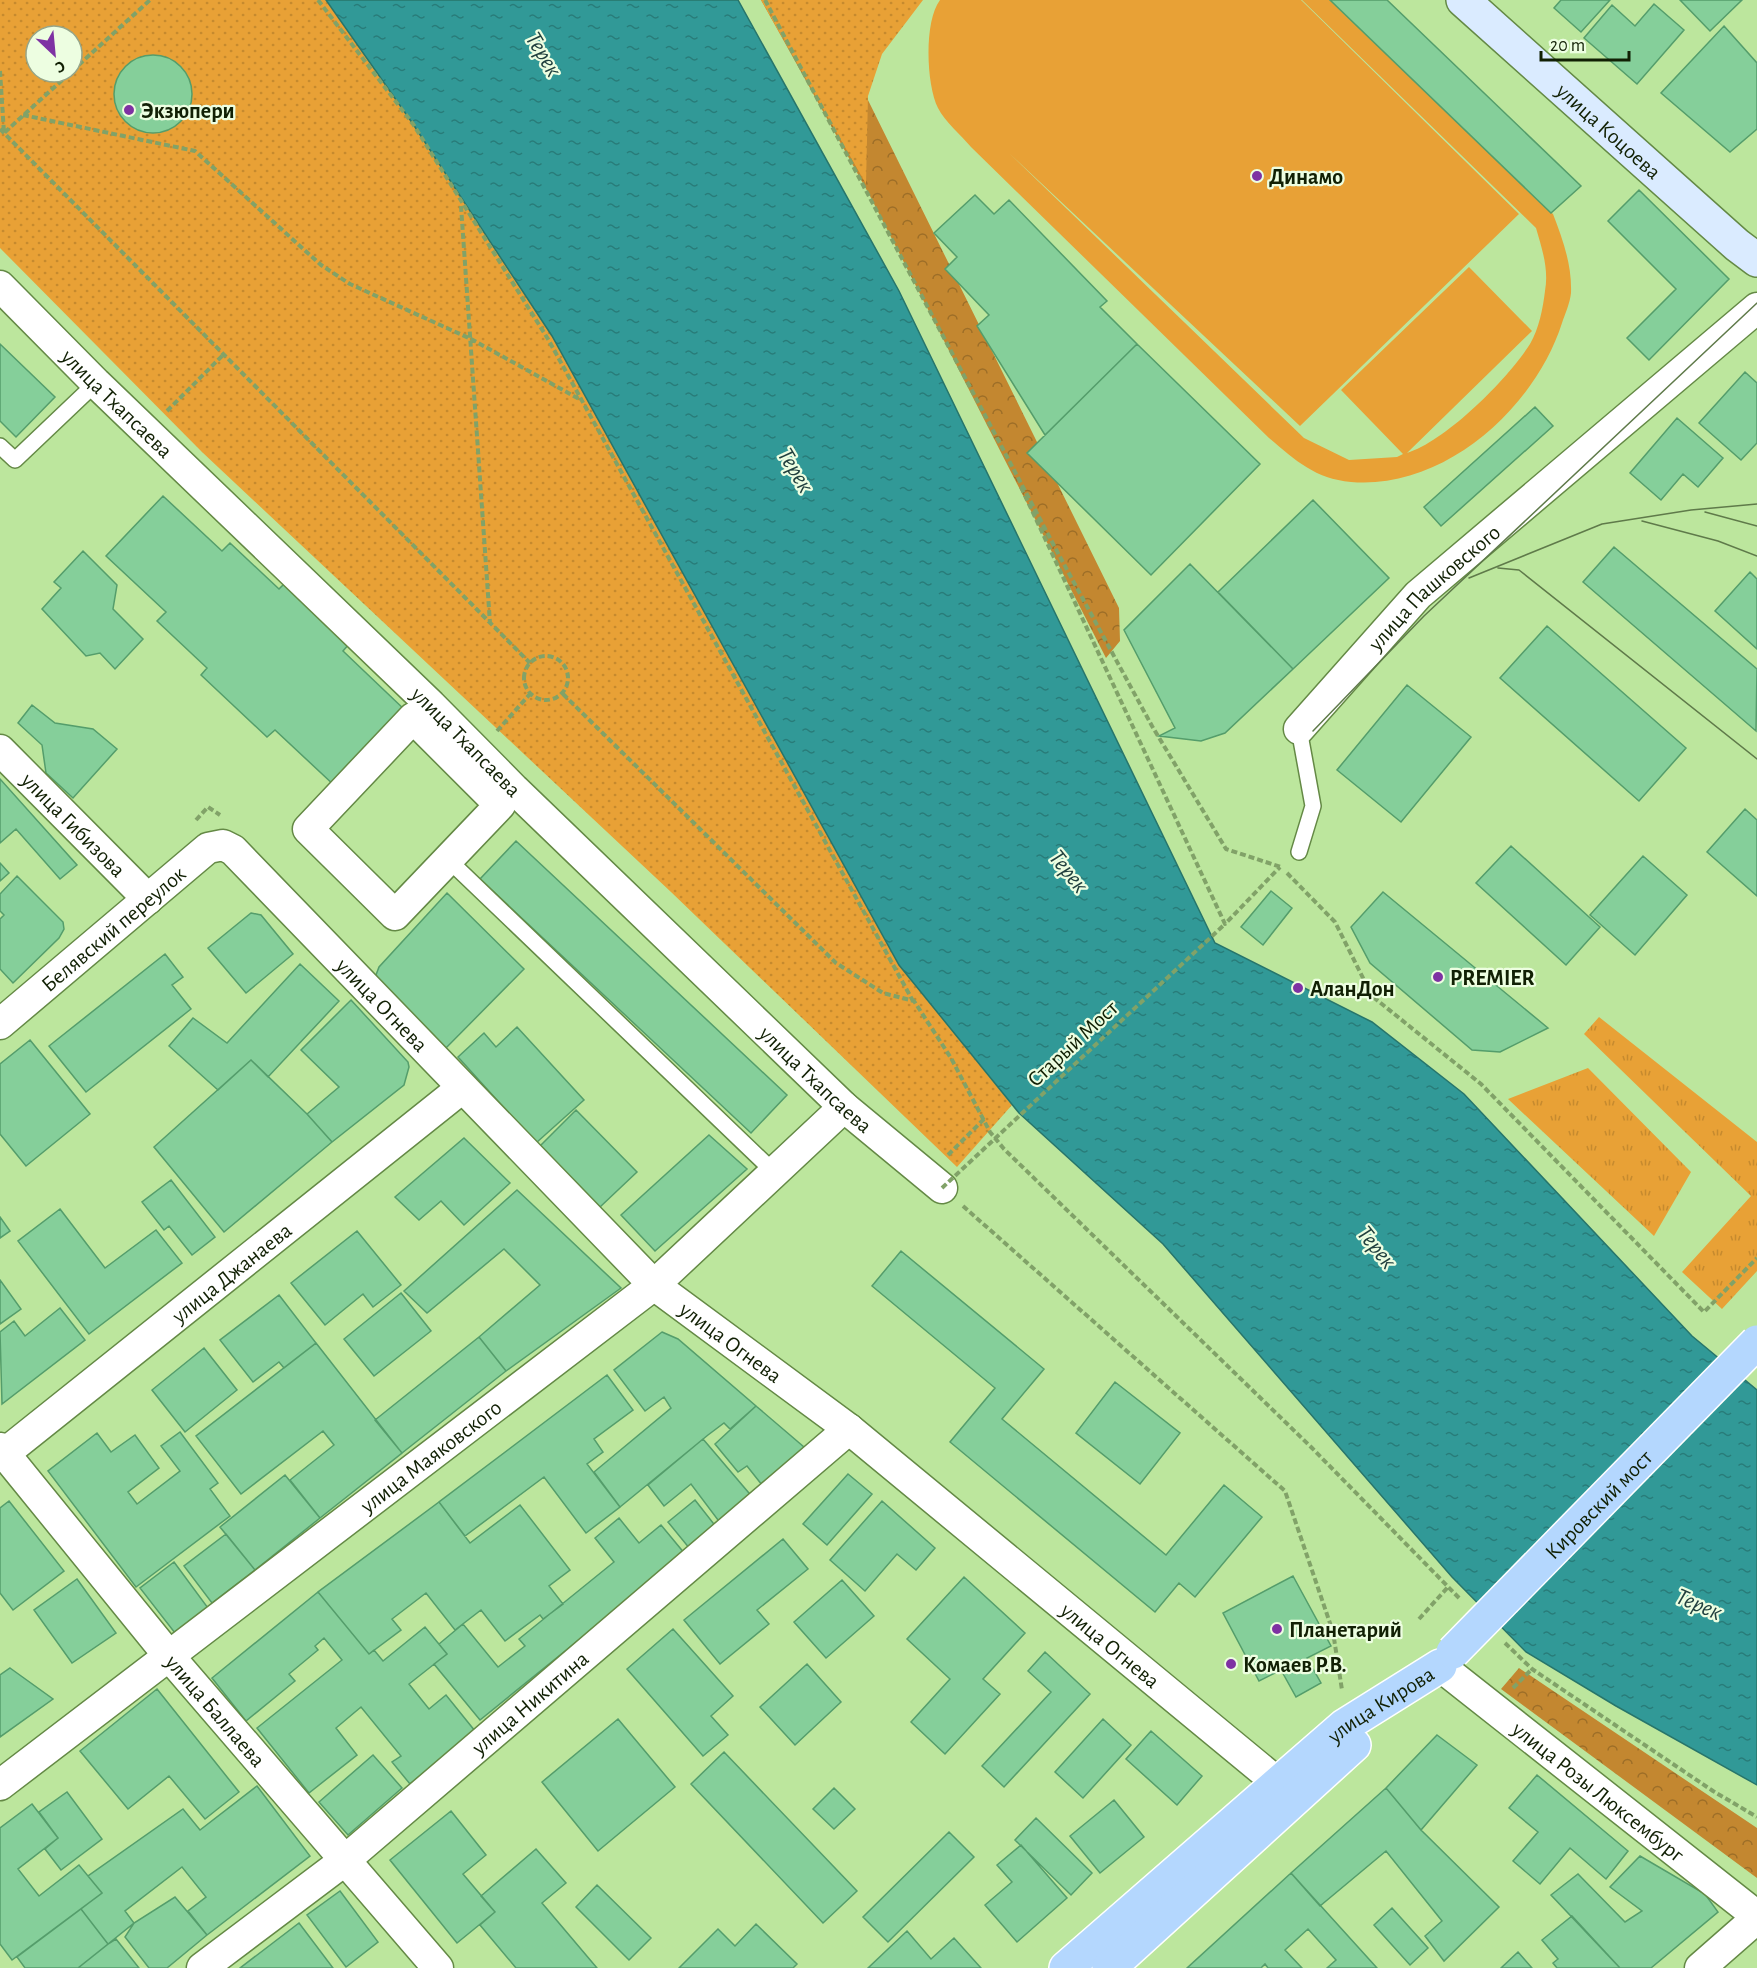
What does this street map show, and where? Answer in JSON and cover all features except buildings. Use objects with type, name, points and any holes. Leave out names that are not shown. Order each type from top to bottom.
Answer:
[{"type":"main road","name":"Кировский мост","points":[[1446,1659],[1757,1342]]},
{"type":"main road","name":"улица Кирова","points":[[1066,1968],[1344,1726],[1446,1659]]},
{"type":"main road","name":"улица Кирова","points":[[1109,1968],[1446,1659]]},
{"type":"street","name":"улица Коцоева","points":[[1463,0],[1737,245],[1757,260]]},
{"type":"street","name":"улица Тхапсаева","points":[[0,286],[96,383],[844,1107],[951,1195]]},
{"type":"street","name":"улица Пашковского","points":[[1299,729],[1418,595],[1757,308]]},
{"type":"street","points":[[412,718],[500,805],[395,915],[308,829],[412,718]]},
{"type":"street","name":"улица Гибизова","points":[[0,750],[148,899]]},
{"type":"street","name":"Белявский переулок","points":[[0,1024],[208,848],[223,845],[233,850]]},
{"type":"street","name":"улица Огнева","points":[[233,850],[654,1285],[849,1429],[1278,1783]]},
{"type":"street","name":"улица Джанаева","points":[[2,1453],[462,1088]]},
{"type":"street","name":"улица Маяковского","points":[[0,1785],[654,1285],[844,1107]]},
{"type":"street","name":"улица Никитина","points":[[202,1968],[344,1861],[849,1429]]},
{"type":"street","name":"улица Баллаева","points":[[2,1453],[169,1656],[438,1968]]},
{"type":"street","name":"улица Розы Люксембург","points":[[1446,1659],[1757,1917]]},
{"type":"street","points":[[1700,1968],[1757,1917]]},
{"type":"lane","points":[[0,446],[15,460],[96,383]]},
{"type":"lane","name":"улица Пашковского","points":[[1299,729],[1313,806],[1299,852]]},
{"type":"lane","points":[[457,868],[774,1172]]},
{"type":"path","points":[[84,59],[150,0]]},
{"type":"path","points":[[318,0],[413,124],[548,339],[914,1001],[951,1058],[990,1132],[1076,1221],[1311,1447],[1465,1603]]},
{"type":"path","points":[[765,0],[1059,555],[1152,726],[1226,849],[1281,867],[1335,922],[1372,996],[1481,1084],[1704,1312],[1757,1258]]},
{"type":"path","points":[[0,71],[4,133]]},
{"type":"path","points":[[4,133],[57,84]]},
{"type":"path","points":[[23,116],[195,151],[331,271],[350,284],[471,339],[582,401]]},
{"type":"path","points":[[0,129],[530,663]]},
{"type":"path","points":[[461,203],[490,624]]},
{"type":"path","points":[[164,414],[224,354]]},
{"type":"path","points":[[993,427],[1225,924],[1281,867],[1299,852]]},
{"type":"path","points":[[549,656],[561,662],[569,674],[563,694],[549,701],[541,701],[530,694],[524,678],[530,663],[535,659],[549,656]]},
{"type":"path","points":[[498,730],[530,694]]},
{"type":"path","points":[[563,694],[836,963],[882,993],[914,1001]]},
{"type":"path","name":"Старый Мост","points":[[951,1195],[1225,924]]},
{"type":"path","points":[[946,1157],[984,1119]]},
{"type":"path","points":[[951,1195],[1285,1491],[1333,1632],[1341,1683],[1344,1726]]},
{"type":"path","points":[[1419,1619],[1448,1587]]},
{"type":"path","points":[[1498,1636],[1532,1670],[1713,1791],[1757,1817]]},
{"type":"green space","points":[[0,0],[326,0],[413,124],[552,336],[899,965],[1012,1105],[957,1167],[671,892],[202,452],[0,248]]},
{"type":"green space","points":[[761,0],[884,0],[865,94],[1119,608],[1120,641],[1106,658],[870,196]]},
{"type":"green space","points":[[761,0],[923,0],[882,54],[868,96],[866,184]]},
{"type":"green space","name":"Динамо","points":[[940,0],[1301,0],[1519,214],[1300,426],[1009,153],[1304,438],[1349,460],[1397,457],[1403,454],[1341,390],[1469,267],[1532,331],[1407,453],[1440,436],[1492,391],[1530,344],[1542,311],[1546,283],[1543,251],[1536,228],[1302,0],[1330,0],[1553,214],[1568,263],[1571,283],[1570,301],[1549,355],[1531,385],[1508,413],[1481,437],[1452,458],[1419,472],[1386,481],[1351,482],[1327,477],[1306,467],[1269,438],[971,147],[945,118],[934,97],[929,69],[931,22]]},
{"type":"green space","points":[[1599,1017],[1757,1142],[1757,1271],[1722,1309],[1682,1272],[1751,1196],[1584,1034]]},
{"type":"green space","points":[[1588,1068],[1691,1172],[1654,1236],[1508,1099]]},
{"type":"green space","points":[[1519,1668],[1757,1828],[1757,1878],[1501,1689]]},
{"type":"water","name":"Терек","points":[[326,0],[738,0],[899,291],[1215,943],[1372,1022],[1464,1094],[1692,1336],[1757,1390],[1757,1785],[1616,1706],[1526,1652],[1452,1577],[1163,1244],[1019,1113],[899,965],[552,336],[413,124]]},
{"type":"tram line","points":[[1313,731],[1424,616],[1757,303]]},
{"type":"tram line","points":[[1469,578],[1602,524],[1691,510],[1757,504]]},
{"type":"tram line","points":[[1705,512],[1757,526]]},
{"type":"tram line","points":[[1642,521],[1718,541],[1757,556]]},
{"type":"tram line","points":[[1498,568],[1519,570],[1757,759]]},
{"type":"place","name":"Экзюпери","points":[[129,110]]},
{"type":"place","name":"Динамо","points":[[1257,176]]},
{"type":"place","name":"PREMIER","points":[[1438,977]]},
{"type":"place","name":"АланДон","points":[[1298,988]]},
{"type":"place","name":"Планетарий","points":[[1277,1629]]},
{"type":"place","name":"Комаев Р.В.","points":[[1231,1664]]}]
